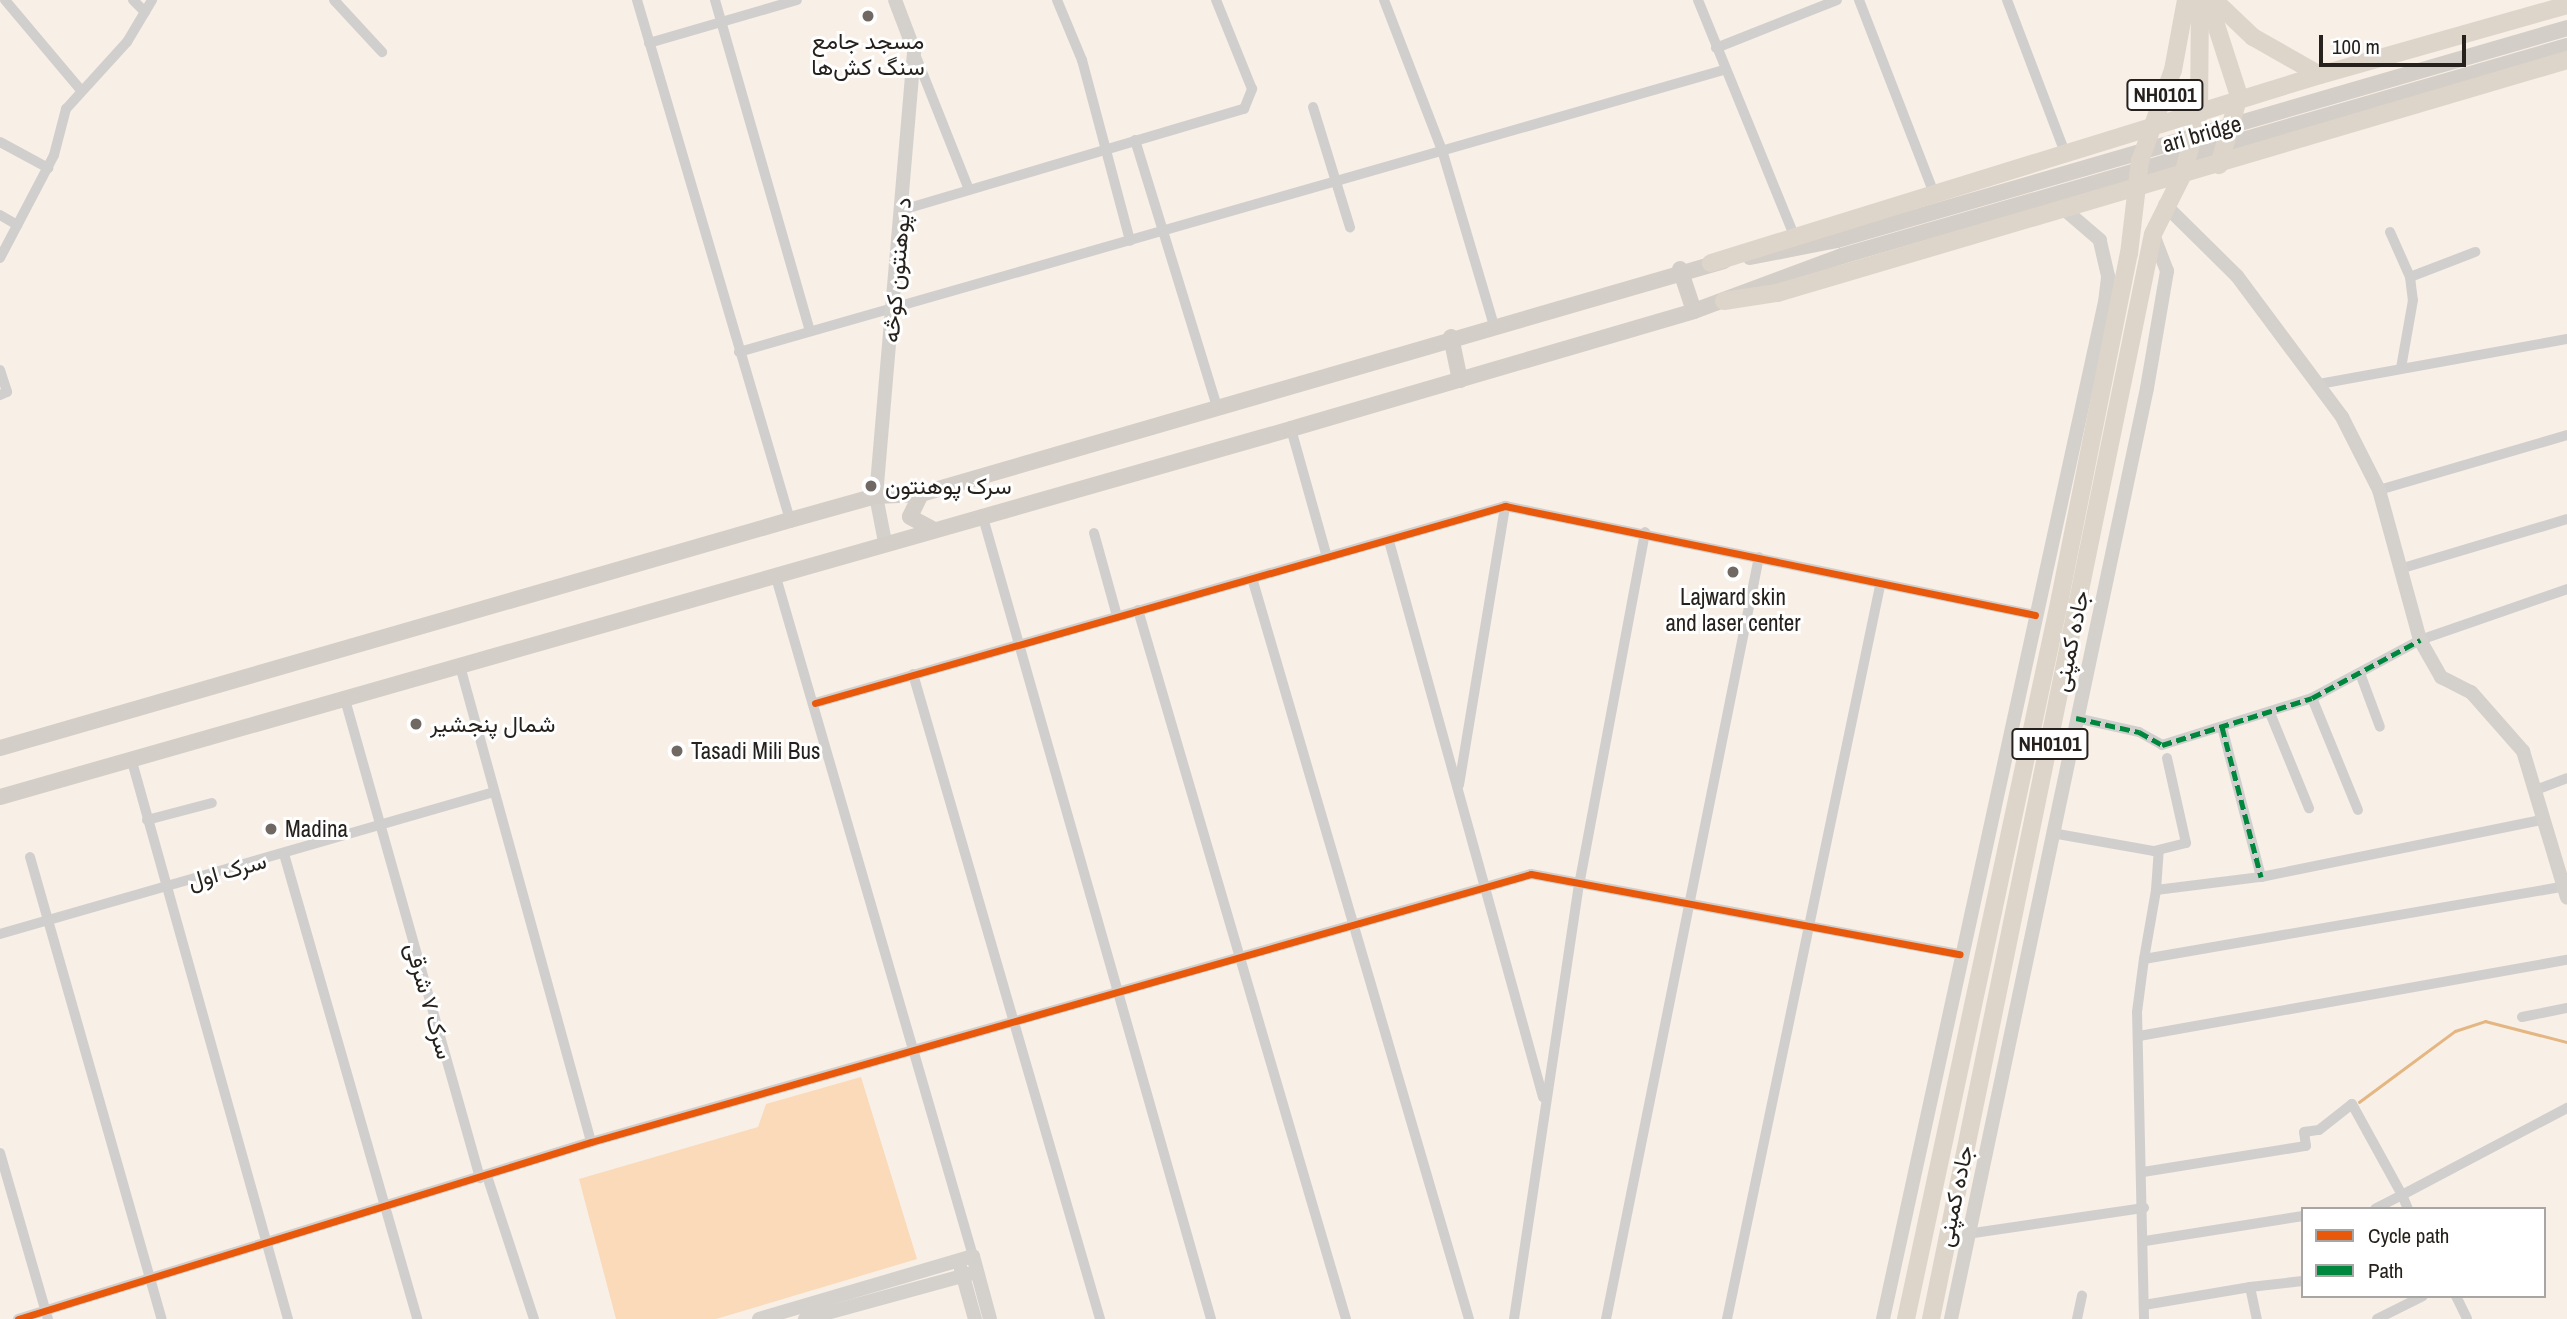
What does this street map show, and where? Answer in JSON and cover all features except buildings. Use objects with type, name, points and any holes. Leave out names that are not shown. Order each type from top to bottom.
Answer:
[{"type":"highway","name":"NH0101","points":[[2136,187],[2151,128],[2173,69],[2186,0]]},
{"type":"highway","name":"NH0101","points":[[2183,174],[2199,115],[2200,0]]},
{"type":"highway","name":"NH0101","points":[[2208,0],[2232,59],[2239,103],[2219,165]]},
{"type":"highway","points":[[2214,0],[2253,37],[2320,75]]},
{"type":"highway","points":[[1711,263],[1793,233],[2199,115],[2320,75],[2567,5]]},
{"type":"highway","points":[[1724,301],[1776,293],[2219,165],[2567,60]]},
{"type":"highway","name":"جاده کمپنی","points":[[1931,1319],[2153,234],[2165,205],[2183,174]]},
{"type":"highway","name":"جاده کمپنی","points":[[1906,1319],[2060,598],[2136,187]]},
{"type":"main road","name":"ari bridge","points":[[0,748],[876,496],[920,494],[1680,269],[1836,240],[2567,28]]},
{"type":"main road","points":[[0,797],[982,513],[1460,380],[1694,311],[1842,256],[2567,46]]},
{"type":"main road","points":[[1680,269],[1694,311]]},
{"type":"main road","points":[[1451,337],[1460,380]]},
{"type":"main road","points":[[920,494],[910,517],[931,528]]},
{"type":"street","points":[[5,0],[80,89]]},
{"type":"street","points":[[133,0],[145,12]]},
{"type":"street","points":[[0,258],[48,168],[66,109],[152,0]]},
{"type":"street","points":[[334,0],[382,52]]},
{"type":"street","points":[[637,0],[790,520]]},
{"type":"street","points":[[715,0],[810,331]]},
{"type":"street","points":[[649,43],[797,0]]},
{"type":"street","name":"د پوهنتون کوڅه","points":[[885,542],[876,496],[914,50],[895,0]]},
{"type":"street","points":[[1057,0],[1082,60],[1130,241]]},
{"type":"street","points":[[902,209],[1104,150],[1252,102],[1216,0]]},
{"type":"street","points":[[1384,0],[1442,150],[1494,325]]},
{"type":"street","points":[[1698,0],[1724,70],[1793,233]]},
{"type":"street","points":[[1716,48],[1837,0]]},
{"type":"street","points":[[1859,0],[1933,191]]},
{"type":"street","points":[[2007,0],[2065,153]]},
{"type":"street","points":[[914,50],[969,190]]},
{"type":"street","points":[[739,352],[1724,70]]},
{"type":"street","points":[[1312,107],[1350,227]]},
{"type":"street","points":[[1135,140],[1160,231],[1217,407]]},
{"type":"street","points":[[0,142],[48,168]]},
{"type":"street","points":[[2144,959],[2564,893],[2523,751],[2470,692],[2441,677],[2420,640],[2403,568],[2379,491],[2319,384],[2237,276],[2165,205]]},
{"type":"street","points":[[1883,1319],[2108,276],[2100,240],[2064,209]]},
{"type":"street","points":[[0,215],[17,225]]},
{"type":"street","points":[[2390,232],[2410,278],[2413,300],[2401,368]]},
{"type":"street","points":[[1951,1319],[2167,271],[2153,234]]},
{"type":"street","points":[[2410,278],[2475,252]]},
{"type":"street","points":[[2319,384],[2567,339]]},
{"type":"street","points":[[0,370],[7,392],[0,395]]},
{"type":"street","points":[[1291,429],[1328,557]]},
{"type":"street","points":[[2379,491],[2567,435]]},
{"type":"street","points":[[815,703],[1505,506],[1644,532],[1881,586],[2035,615]]},
{"type":"street","points":[[1458,788],[1505,506]]},
{"type":"street","points":[[982,513],[1015,644],[1211,1319]]},
{"type":"street","points":[[2403,568],[2567,519]]},
{"type":"street","points":[[1514,1319],[1580,880],[1644,532]]},
{"type":"street","points":[[1094,533],[1116,616]]},
{"type":"street","points":[[1389,541],[1545,1103]]},
{"type":"street","points":[[1605,1319],[1693,900],[1759,557]]},
{"type":"street","points":[[775,574],[917,1051],[970,1274],[975,1319]]},
{"type":"street","points":[[1252,578],[1351,924],[1469,1319]]},
{"type":"street","points":[[1727,1319],[1881,586]]},
{"type":"street","points":[[2077,718],[2139,732],[2155,745],[2270,713],[2312,698],[2361,676],[2420,640],[2567,589]]},
{"type":"street","points":[[1138,610],[1346,1319]]},
{"type":"street","points":[[460,666],[591,1142]]},
{"type":"street","points":[[913,674],[1100,1319]]},
{"type":"street","points":[[2361,676],[2380,727]]},
{"type":"street","name":"سرک ۷ شرقی","points":[[344,696],[378,824],[484,1177],[534,1319]]},
{"type":"street","points":[[2312,698],[2358,810]]},
{"type":"street","points":[[2270,713],[2309,808]]},
{"type":"street","points":[[2222,727],[2261,877]]},
{"type":"street","points":[[131,758],[165,888],[288,1319]]},
{"type":"street","points":[[2052,833],[2159,851],[2188,840],[2167,758]]},
{"type":"street","points":[[2536,790],[2567,778]]},
{"type":"street","name":"سرک‌ اول","points":[[0,934],[284,855],[378,824],[494,792]]},
{"type":"street","points":[[147,820],[212,803]]},
{"type":"street","points":[[2156,890],[2261,877],[2541,820]]},
{"type":"street","points":[[2144,1319],[2145,1241],[2138,1036],[2144,959],[2156,890],[2159,851]]},
{"type":"street","points":[[284,855],[417,1319]]},
{"type":"street","points":[[30,857],[162,1319]]},
{"type":"street","points":[[18,1319],[47,1315],[151,1279],[384,1209],[591,1142],[1531,874],[1693,900],[1960,954]]},
{"type":"street","points":[[2138,1036],[2567,960]]},
{"type":"street","points":[[2522,1017],[2567,1008]]},
{"type":"street","points":[[2143,1172],[2306,1146],[2304,1132],[2319,1130],[2352,1104],[2408,1207]]},
{"type":"street","points":[[2379,1207],[2567,1108]]},
{"type":"street","points":[[0,1153],[47,1315]]},
{"type":"street","points":[[1967,1234],[2144,1209]]},
{"type":"street","points":[[2145,1241],[2301,1216]]},
{"type":"street","points":[[759,1319],[966,1258]]},
{"type":"street","points":[[805,1319],[970,1274]]},
{"type":"street","points":[[970,1274],[990,1319]]},
{"type":"street","points":[[2144,1305],[2301,1281]]},
{"type":"street","points":[[2250,1287],[2257,1319]]},
{"type":"street","points":[[2077,1319],[2082,1296]]},
{"type":"street","points":[[2377,1319],[2419,1298]]},
{"type":"street","points":[[2457,1298],[2467,1319]]},
{"type":"shaded area","points":[[861,1077],[917,1259],[716,1319],[616,1319],[579,1179],[758,1127],[766,1104]]},
{"type":"waterway","points":[[2359,1102],[2455,1031],[2485,1021],[2567,1042]]},
{"type":"marked path","points":[[2076,718],[2139,732],[2162,745],[2312,698],[2420,640]]},
{"type":"marked path","points":[[2222,727],[2261,877]]},
{"type":"cycle path","points":[[815,703],[1505,506],[2035,615]]},
{"type":"cycle path","points":[[18,1319],[591,1142],[1531,874],[1960,954]]},
{"type":"place","name":"مسجد جامع سنگ کش‌ها","points":[[868,16]]},
{"type":"place","name":"سرک پوهنتون","points":[[871,486]]},
{"type":"place","name":"Lajward skin and laser center","points":[[1733,572]]},
{"type":"place","name":"شمال پنجشیر","points":[[416,724]]},
{"type":"place","name":"Tasadi Mili Bus","points":[[677,751]]},
{"type":"place","name":"Madina","points":[[271,829]]}]
